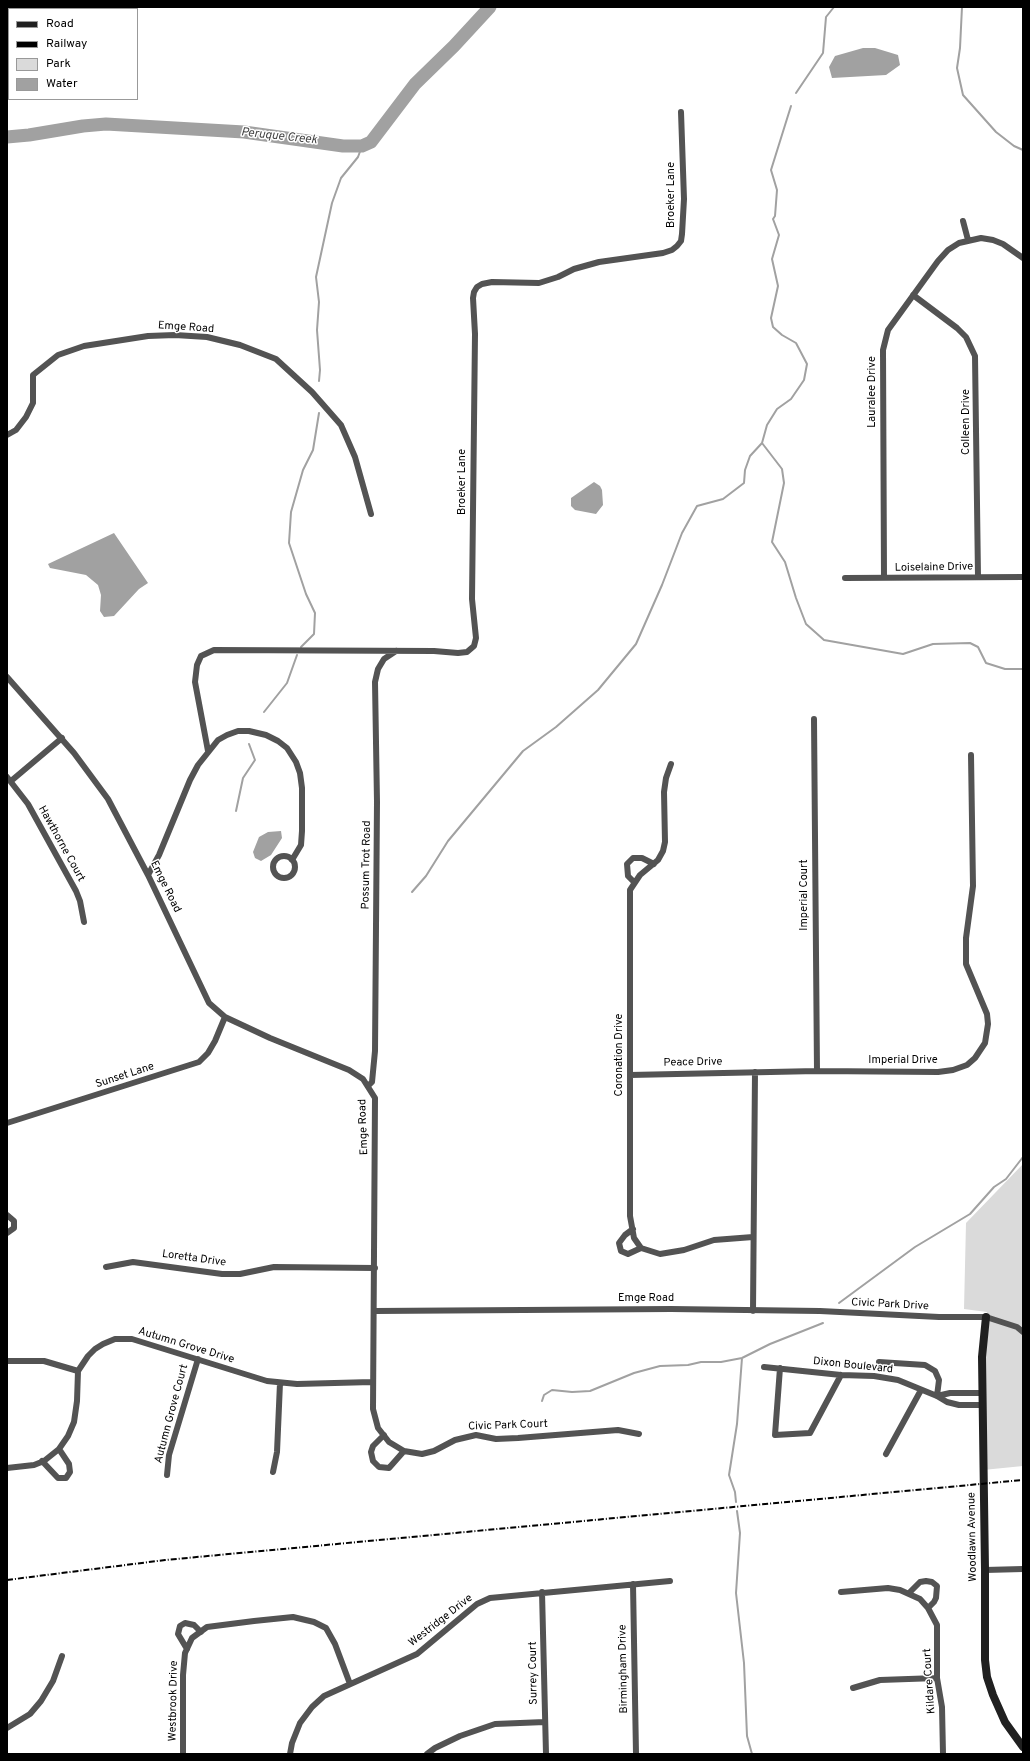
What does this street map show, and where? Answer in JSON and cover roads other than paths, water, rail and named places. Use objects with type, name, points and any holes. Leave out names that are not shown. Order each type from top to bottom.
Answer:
[{"type":"street","name":"Broeker Lane","points":[[208,751],[195,682],[197,665],[201,656],[214,650],[467,652],[474,646],[476,638],[472,599],[475,334],[473,298],[477,287],[492,282],[539,283],[558,277],[574,269],[599,262],[663,253],[672,250],[677,246],[681,241],[684,200],[681,112]]},
{"type":"street","points":[[963,221],[968,240],[981,238],[993,240],[1003,244],[1023,258]]},
{"type":"street","name":"Lauralee Drive","points":[[884,578],[883,350],[888,330],[913,295],[948,250],[959,243],[968,240]]},
{"type":"street","name":"Colleen Drive","points":[[913,295],[958,328],[966,337],[975,356],[978,577]]},
{"type":"street","name":"Emge Road","points":[[7,435],[16,430],[34,403],[34,375],[58,355],[84,346],[148,336],[175,335],[207,337],[240,345],[276,359],[312,392],[341,425],[355,457],[371,514]]},
{"type":"street","name":"Loiselaine Drive","points":[[845,578],[1023,577]]},
{"type":"street","name":"Possum Trot Road","points":[[368,1086],[372,1082],[375,1052],[377,802],[375,682],[378,669],[384,660],[396,651]]},
{"type":"street","name":"Emge Road","points":[[7,677],[62,738],[108,799],[148,875],[209,1003],[225,1017],[270,1038],[349,1070],[363,1079],[375,1098],[375,1311],[672,1309],[753,1311]]},
{"type":"street","name":"Imperial Court","points":[[814,719],[817,1071]]},
{"type":"street","points":[[148,875],[159,855],[190,780],[208,751],[218,740],[227,734],[238,731],[249,731],[266,735],[278,741],[287,748],[296,762],[300,773],[302,788],[301,846],[292,860]]},
{"type":"street","points":[[9,779],[62,738]]},
{"type":"street","name":"Imperial Drive","points":[[755,1072],[938,1072],[953,1070],[967,1064],[975,1058],[985,1043],[988,1024],[987,1014],[966,964],[966,938],[973,886],[971,755]]},
{"type":"street","points":[[654,864],[642,858],[633,858],[627,864],[628,876],[634,882],[654,864],[658,860],[665,842],[664,792],[666,778],[671,764]]},
{"type":"street","name":"Hawthorne Court","points":[[9,779],[28,804],[76,891],[80,901],[84,922]]},
{"type":"street","name":"Coronation Drive","points":[[634,882],[630,890],[629,910],[630,1216],[634,1238],[641,1248]]},
{"type":"street","name":"Sunset Lane","points":[[7,1123],[199,1062],[208,1053],[215,1041],[225,1017]]},
{"type":"street","points":[[753,1311],[755,1072]]},
{"type":"street","name":"Peace Drive","points":[[630,1075],[755,1072]]},
{"type":"street","points":[[7,1215],[14,1221],[14,1228],[7,1233]]},
{"type":"street","points":[[633,1229],[625,1235],[619,1243],[622,1251],[628,1254],[641,1248],[660,1254],[684,1250],[714,1240],[753,1237]]},
{"type":"street","name":"Loretta Drive","points":[[106,1267],[134,1262],[222,1274],[240,1274],[274,1267],[375,1268]]},
{"type":"street","name":"Civic Park Court","points":[[375,1311],[372,1382],[373,1409],[378,1428],[389,1442],[404,1451],[422,1454],[434,1451],[455,1440],[476,1435],[496,1439],[618,1430],[639,1434]]},
{"type":"street","name":"Civic Park Drive","points":[[753,1311],[829,1312],[939,1317],[986,1317],[1017,1327],[1023,1332]]},
{"type":"street","name":"Woodlawn Avenue","points":[[986,1317],[982,1357],[985,1570],[984,1644],[987,1677],[1005,1722],[1023,1747]]},
{"type":"street","name":"Autumn Grove Drive","points":[[78,1371],[95,1349],[115,1339],[132,1339],[267,1381],[280,1383],[372,1382]]},
{"type":"street","name":"Autumn Grove Court","points":[[167,1475],[171,1448],[198,1359]]},
{"type":"street","points":[[7,1361],[44,1361],[78,1371],[77,1402],[74,1422],[68,1436],[59,1449],[42,1461],[26,1466],[7,1468]]},
{"type":"street","points":[[879,1362],[925,1365],[935,1371],[939,1380],[937,1396]]},
{"type":"street","name":"Dixon Boulevard","points":[[764,1367],[841,1375],[874,1376],[898,1380],[937,1396],[947,1402],[959,1405],[982,1405]]},
{"type":"street","points":[[780,1368],[775,1435],[810,1433],[841,1375]]},
{"type":"street","points":[[273,1472],[277,1452],[280,1383]]},
{"type":"street","points":[[886,1454],[921,1390]]},
{"type":"street","name":"Dixon Boulevard","points":[[937,1396],[982,1393]]},
{"type":"street","points":[[384,1436],[373,1446],[371,1452],[373,1461],[379,1467],[389,1468],[404,1451]]},
{"type":"street","points":[[42,1461],[58,1478],[66,1478],[70,1472],[69,1464],[59,1449]]},
{"type":"street","points":[[985,1570],[1023,1569]]},
{"type":"street","points":[[910,1593],[920,1582],[926,1580],[937,1586],[936,1598],[928,1608]]},
{"type":"street","name":"Westridge Drive","points":[[290,1754],[292,1743],[300,1723],[312,1707],[324,1696],[417,1654],[476,1604],[490,1598],[670,1581]]},
{"type":"street","name":"Birmingham Drive","points":[[633,1584],[636,1754]]},
{"type":"street","name":"Kildare Court","points":[[841,1592],[888,1588],[900,1590],[910,1593],[920,1599],[928,1608],[937,1625],[937,1678],[942,1707],[943,1754]]},
{"type":"street","name":"Surrey Court","points":[[542,1592],[546,1754]]},
{"type":"street","name":"Westbrook Drive","points":[[183,1754],[183,1675],[187,1649],[192,1638],[207,1627],[293,1617],[314,1622],[326,1628],[335,1644],[350,1684]]},
{"type":"street","name":"Westbrook Drive","points":[[187,1649],[178,1634],[180,1626],[186,1623],[194,1625],[201,1632]]},
{"type":"street","points":[[7,1728],[30,1714],[41,1701],[53,1681],[62,1656]]},
{"type":"street","points":[[853,1688],[880,1680],[937,1678]]},
{"type":"street","points":[[427,1754],[435,1748],[460,1736],[495,1724],[545,1722]]},
{"type":"water","points":[[863,48],[875,48],[898,55],[900,65],[886,75],[832,78],[829,67],[835,56]]},
{"type":"water","points":[[594,482],[600,486],[602,490],[603,505],[596,514],[575,510],[571,506],[571,498]]},
{"type":"water","points":[[114,533],[148,583],[139,589],[114,616],[104,617],[100,611],[101,595],[98,585],[86,575],[50,568],[48,564]]},
{"type":"water","points":[[281,831],[282,838],[271,855],[261,861],[255,858],[253,852],[259,837],[268,832]]},
{"type":"waterway","name":"Peruque Creek","points":[[7,137],[106,124],[244,132],[343,146],[362,146],[371,142],[415,84],[454,46],[490,7]]},
{"type":"waterway","points":[[796,93],[823,53],[826,17],[834,7]]},
{"type":"waterway","points":[[962,7],[960,48],[957,68],[963,95],[996,132],[1014,146],[1023,150]]},
{"type":"waterway","points":[[412,892],[426,876],[448,841],[523,751],[556,727],[598,690],[636,644],[662,585],[682,533],[697,506],[723,499],[744,483],[745,470],[750,456],[762,443],[767,425],[777,409],[791,399],[804,380],[807,364],[796,343],[782,335],[773,327],[771,318],[778,286],[772,259],[779,235],[773,219],[775,216],[777,190],[771,170],[791,106]]},
{"type":"waterway","points":[[319,381],[320,370],[317,330],[319,302],[316,277],[332,203],[341,178],[358,157],[362,146]]},
{"type":"waterway","points":[[301,647],[314,634],[315,613],[306,594],[289,543],[291,512],[303,470],[313,450],[319,413]]},
{"type":"waterway","points":[[762,443],[782,469],[784,483],[772,542],[785,562],[806,624],[824,640],[903,654],[933,644],[970,643],[978,647],[986,663],[1005,669],[1023,669]]},
{"type":"waterway","points":[[264,712],[287,683],[297,655]]},
{"type":"waterway","points":[[236,811],[243,778],[255,760],[249,744]]},
{"type":"waterway","points":[[839,1303],[915,1247],[970,1214],[994,1187],[1006,1179],[1023,1157]]},
{"type":"waterway","points":[[542,1401],[544,1395],[552,1390],[572,1392],[590,1391],[634,1373],[660,1366],[688,1365],[701,1362],[721,1362],[742,1358],[770,1344],[823,1323]]},
{"type":"waterway","points":[[736,1502],[735,1492],[729,1475],[737,1424],[742,1358]]},
{"type":"waterway","points":[[737,1511],[740,1533],[736,1593],[744,1663],[747,1736],[752,1754]]},
{"type":"railway","points":[[7,1580],[165,1560],[1023,1480]]}]
